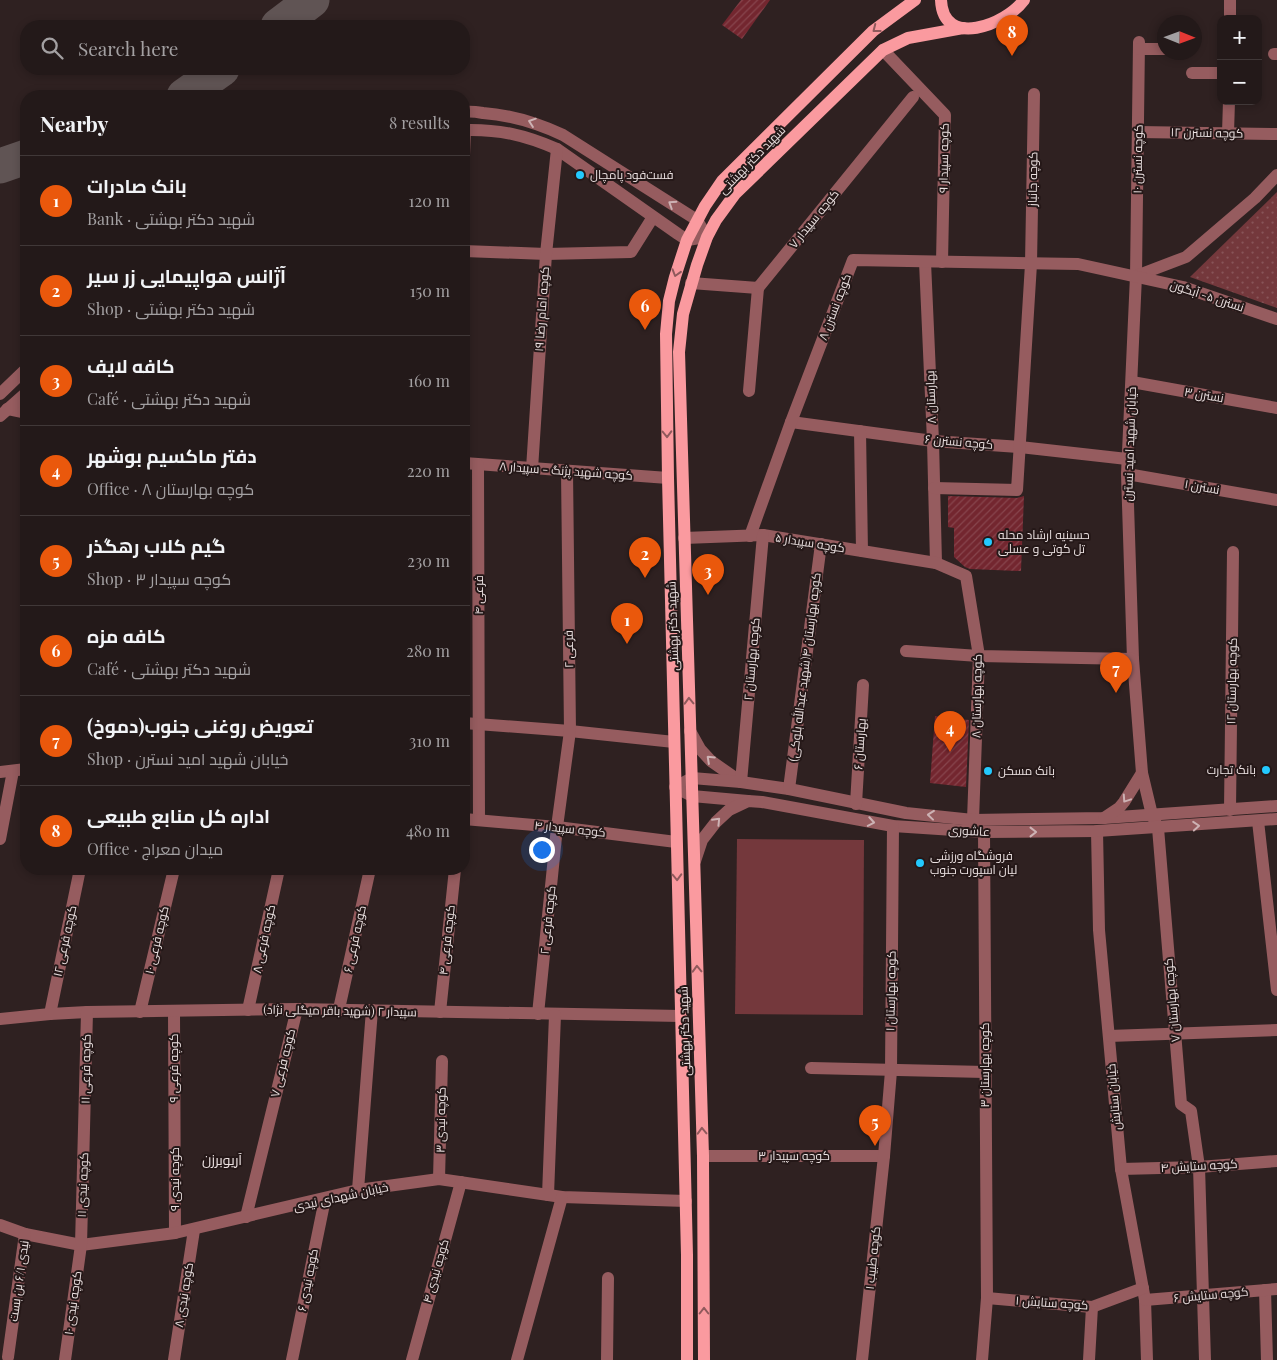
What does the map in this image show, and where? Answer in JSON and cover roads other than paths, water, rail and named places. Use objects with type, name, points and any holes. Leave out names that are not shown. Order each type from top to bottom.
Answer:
[{"type":"main road","name":"شهید دکتر بهشتی","points":[[687,1360],[686,1201],[668,478],[666,334],[669,301],[687,240],[697,220],[729,174],[872,31],[915,0]]},
{"type":"main road","points":[[941,0],[941,8],[948,22],[963,28]]},
{"type":"main road","name":"شهید دکتر بهشتی","points":[[704,1360],[703,1156],[679,352],[683,314],[691,283],[707,237],[716,220],[735,194],[883,50],[908,38],[963,28],[978,28],[1012,12],[1024,0]]},
{"type":"street","points":[[1230,0],[1230,15]]},
{"type":"street","name":"کوچه نسترن ۱۰","points":[[1136,276],[1139,45],[1157,48]]},
{"type":"street","name":"کوچه سپیدار ۹","points":[[883,50],[945,115],[942,262]]},
{"type":"street","points":[[1192,73],[1217,74]]},
{"type":"street","name":"کوچه جانباز","points":[[934,488],[1017,490],[1031,264],[1034,94]]},
{"type":"street","name":"کوچه سپیدار ۷","points":[[758,288],[913,97]]},
{"type":"street","points":[[1228,133],[1229,105]]},
{"type":"street","points":[[470,112],[494,113],[520,118],[563,135],[697,220],[707,237],[687,240],[590,174],[557,149],[516,134],[470,130]]},
{"type":"street","name":"کوچه نسترن ۱۲","points":[[1138,132],[1277,134]]},
{"type":"street","name":"کوچه امام رضا ۱۹","points":[[532,469],[546,254],[557,149]]},
{"type":"street","points":[[590,174],[599,157]]},
{"type":"street","points":[[1136,276],[1186,257],[1255,198],[1277,175]]},
{"type":"street","points":[[470,252],[546,254],[631,252],[653,217]]},
{"type":"street","name":"کوچه نسترن ۸","points":[[750,536],[853,260],[1078,264],[1136,276]]},
{"type":"street","name":"بهارستان ۸","points":[[925,262],[936,563]]},
{"type":"street","name":"نسترن ۵- آبگون","points":[[1136,276],[1183,287],[1277,319]]},
{"type":"street","name":"خیابان شهید امید نسترن","points":[[1136,276],[1127,474],[1133,659],[1142,773],[1152,815],[1158,828]]},
{"type":"street","points":[[691,283],[758,288],[749,391]]},
{"type":"street","points":[[0,394],[20,375]]},
{"type":"street","name":"نسترن ۳","points":[[1132,382],[1277,408]]},
{"type":"street","points":[[4,413],[20,398]]},
{"type":"street","points":[[4,413],[20,413]]},
{"type":"street","name":"کوچه نسترن ۶","points":[[791,422],[932,441],[1128,459]]},
{"type":"street","points":[[860,431],[862,551]]},
{"type":"street","name":"کوچه شهید پژنگ - سپیدار ۸","points":[[470,464],[668,478]]},
{"type":"street","name":"فرعی ۴","points":[[478,465],[480,724]]},
{"type":"street","name":"فرعی ۲","points":[[557,827],[570,731],[567,471]]},
{"type":"street","name":"نسترن ۱","points":[[1127,474],[1277,500]]},
{"type":"street","name":"کوچه سپیدار ۵","points":[[684,538],[763,535],[936,563]]},
{"type":"street","name":"کوچه بهارستان ۲","points":[[741,782],[763,535]]},
{"type":"street","name":"کوچه بهارستان ۴(شهید عبدالله بلوکی)","points":[[789,790],[821,544]]},
{"type":"street","name":"کوچه بهارستان ۱۲","points":[[1230,810],[1233,552]]},
{"type":"street","name":"کوچه بهارستان ۸","points":[[936,563],[966,576],[979,656],[973,820]]},
{"type":"street","points":[[906,650],[979,656],[1133,659]]},
{"type":"street","name":"بهارستان ۶","points":[[856,804],[863,685]]},
{"type":"street","points":[[470,723],[674,742]]},
{"type":"street","points":[[479,820],[480,724]]},
{"type":"street","name":"عاشوری","points":[[690,731],[700,749],[711,761],[741,782],[906,812],[973,820],[1104,818],[1277,806]]},
{"type":"street","points":[[0,772],[20,770],[0,839]]},
{"type":"street","points":[[1104,818],[1119,808],[1142,773]]},
{"type":"street","points":[[675,788],[692,778],[741,782]]},
{"type":"street","points":[[762,802],[764,785]]},
{"type":"street","points":[[675,788],[692,796]]},
{"type":"street","name":"عاشوری","points":[[692,796],[762,802],[893,826],[984,832],[1097,831],[1277,820]]},
{"type":"street","points":[[694,863],[702,840],[716,822],[729,810],[748,801]]},
{"type":"street","name":"کوچه سپیدار ۴","points":[[470,819],[557,827],[676,842]]},
{"type":"street","points":[[1258,821],[1277,990]]},
{"type":"street","name":"کوچه بهارستان ۱","points":[[884,1156],[891,1071],[893,826]]},
{"type":"street","name":"کوچه فرعی ۲","points":[[538,1014],[557,827]]},
{"type":"street","name":"کوچه بهارستان ۷","points":[[1158,828],[1181,1104],[1191,1111],[1199,1167]]},
{"type":"street","name":"خیابان ستایش","points":[[1097,831],[1099,930],[1121,1169],[1144,1294],[1147,1360]]},
{"type":"street","name":"کوچه بهارستان ۳","points":[[982,1360],[987,1298],[984,832]]},
{"type":"street","name":"کوچه فرعی ۱۲","points":[[50,1014],[79,875]]},
{"type":"street","name":"کوچه فرعی ۱۰","points":[[140,1012],[173,875]]},
{"type":"street","name":"کوچه فرعی ۸","points":[[248,1010],[278,875]]},
{"type":"street","name":"کوچه فرعی ۶","points":[[340,1009],[369,875]]},
{"type":"street","name":"کوچه فرعی ۴","points":[[440,1012],[454,875]]},
{"type":"street","name":"سپیدار ۲ (شهید باقر میگلی نژاد)","points":[[0,1019],[87,1012],[297,1009],[681,1016]]},
{"type":"street","name":"کوچه فرعی ۷","points":[[246,1217],[297,1009]]},
{"type":"street","points":[[358,1190],[366,1109],[372,1010]]},
{"type":"street","name":"کوچه فرعی ۱۱","points":[[85,1125],[87,1012]]},
{"type":"street","name":"کوچه فرعی ۹","points":[[174,1012],[175,1124]]},
{"type":"street","points":[[548,1195],[555,1015]]},
{"type":"street","points":[[1109,1036],[1277,1030]]},
{"type":"street","name":"کوچه نیدی ۳","points":[[439,1180],[442,1061]]},
{"type":"street","points":[[810,1068],[985,1072]]},
{"type":"street","name":"کوچه نیدی ۹","points":[[175,1124],[175,1233]]},
{"type":"street","name":"کوچه نیدی ۱۱","points":[[82,1245],[85,1125]]},
{"type":"street","name":"کوچه سپیدار ۳","points":[[703,1156],[884,1156]]},
{"type":"street","name":"کوچه طبیب ۱","points":[[862,1360],[884,1156]]},
{"type":"street","name":"کوچه ستایش ۴","points":[[1121,1169],[1199,1167],[1277,1161]]},
{"type":"street","points":[[1199,1167],[1205,1360]]},
{"type":"street","name":"خیابان شهدای نیدی","points":[[0,1225],[25,1234],[82,1245],[194,1230],[358,1190],[439,1180],[562,1197],[686,1201]]},
{"type":"street","name":"کوچه نیدی ۴","points":[[412,1360],[461,1182]]},
{"type":"street","points":[[517,1360],[562,1197]]},
{"type":"street","name":"کوچه نیدی ۶","points":[[292,1360],[325,1199]]},
{"type":"street","name":"کوچه نیدی ۸","points":[[174,1360],[194,1230]]},
{"type":"street","name":"نیدی ۶/۱ بن بست","points":[[8,1357],[25,1234]]},
{"type":"street","name":"کوچه نیدی ۱۰","points":[[64,1360],[82,1245]]},
{"type":"street","points":[[608,1278],[608,1360]]},
{"type":"street","points":[[1267,1360],[1271,1289]]},
{"type":"street","name":"کوچه ستایش ۶","points":[[1144,1294],[1204,1296],[1271,1289]]},
{"type":"street","name":"کوچه ستایش ۱","points":[[987,1298],[1092,1307],[1144,1294]]},
{"type":"street","points":[[1089,1360],[1092,1307]]},
{"type":"place","name":"اداره کل منابع طبیعی","points":[[1012,56]]},
{"type":"place","name":"فست‌فود پامچال","points":[[580,175]]},
{"type":"place","name":"کافه مزه","points":[[645,330]]},
{"type":"place","name":"حسینیه ارشاد محله تل کوتی و عسلی","points":[[988,542]]},
{"type":"place","name":"آژانس هواپیمایی زر سیر","points":[[645,578]]},
{"type":"place","name":"کافه لایف","points":[[708,595]]},
{"type":"place","name":"بانک صادرات","points":[[627,644]]},
{"type":"place","name":"تعويض روغنی جنوب(دموخ)","points":[[1116,693]]},
{"type":"place","name":"دفتر ماکسیم بوشهر","points":[[950,752]]},
{"type":"place","name":"بانک تجارت","points":[[1266,770]]},
{"type":"place","name":"بانک مسکن","points":[[988,771]]},
{"type":"place","name":"فروشگاه ورزشی لیان اسپورت جنوب","points":[[920,863]]},
{"type":"place","name":"گیم کلاب رهگذر","points":[[875,1146]]},
{"type":"district","name":"آریو‌برزن","points":[[222,1160]]}]
